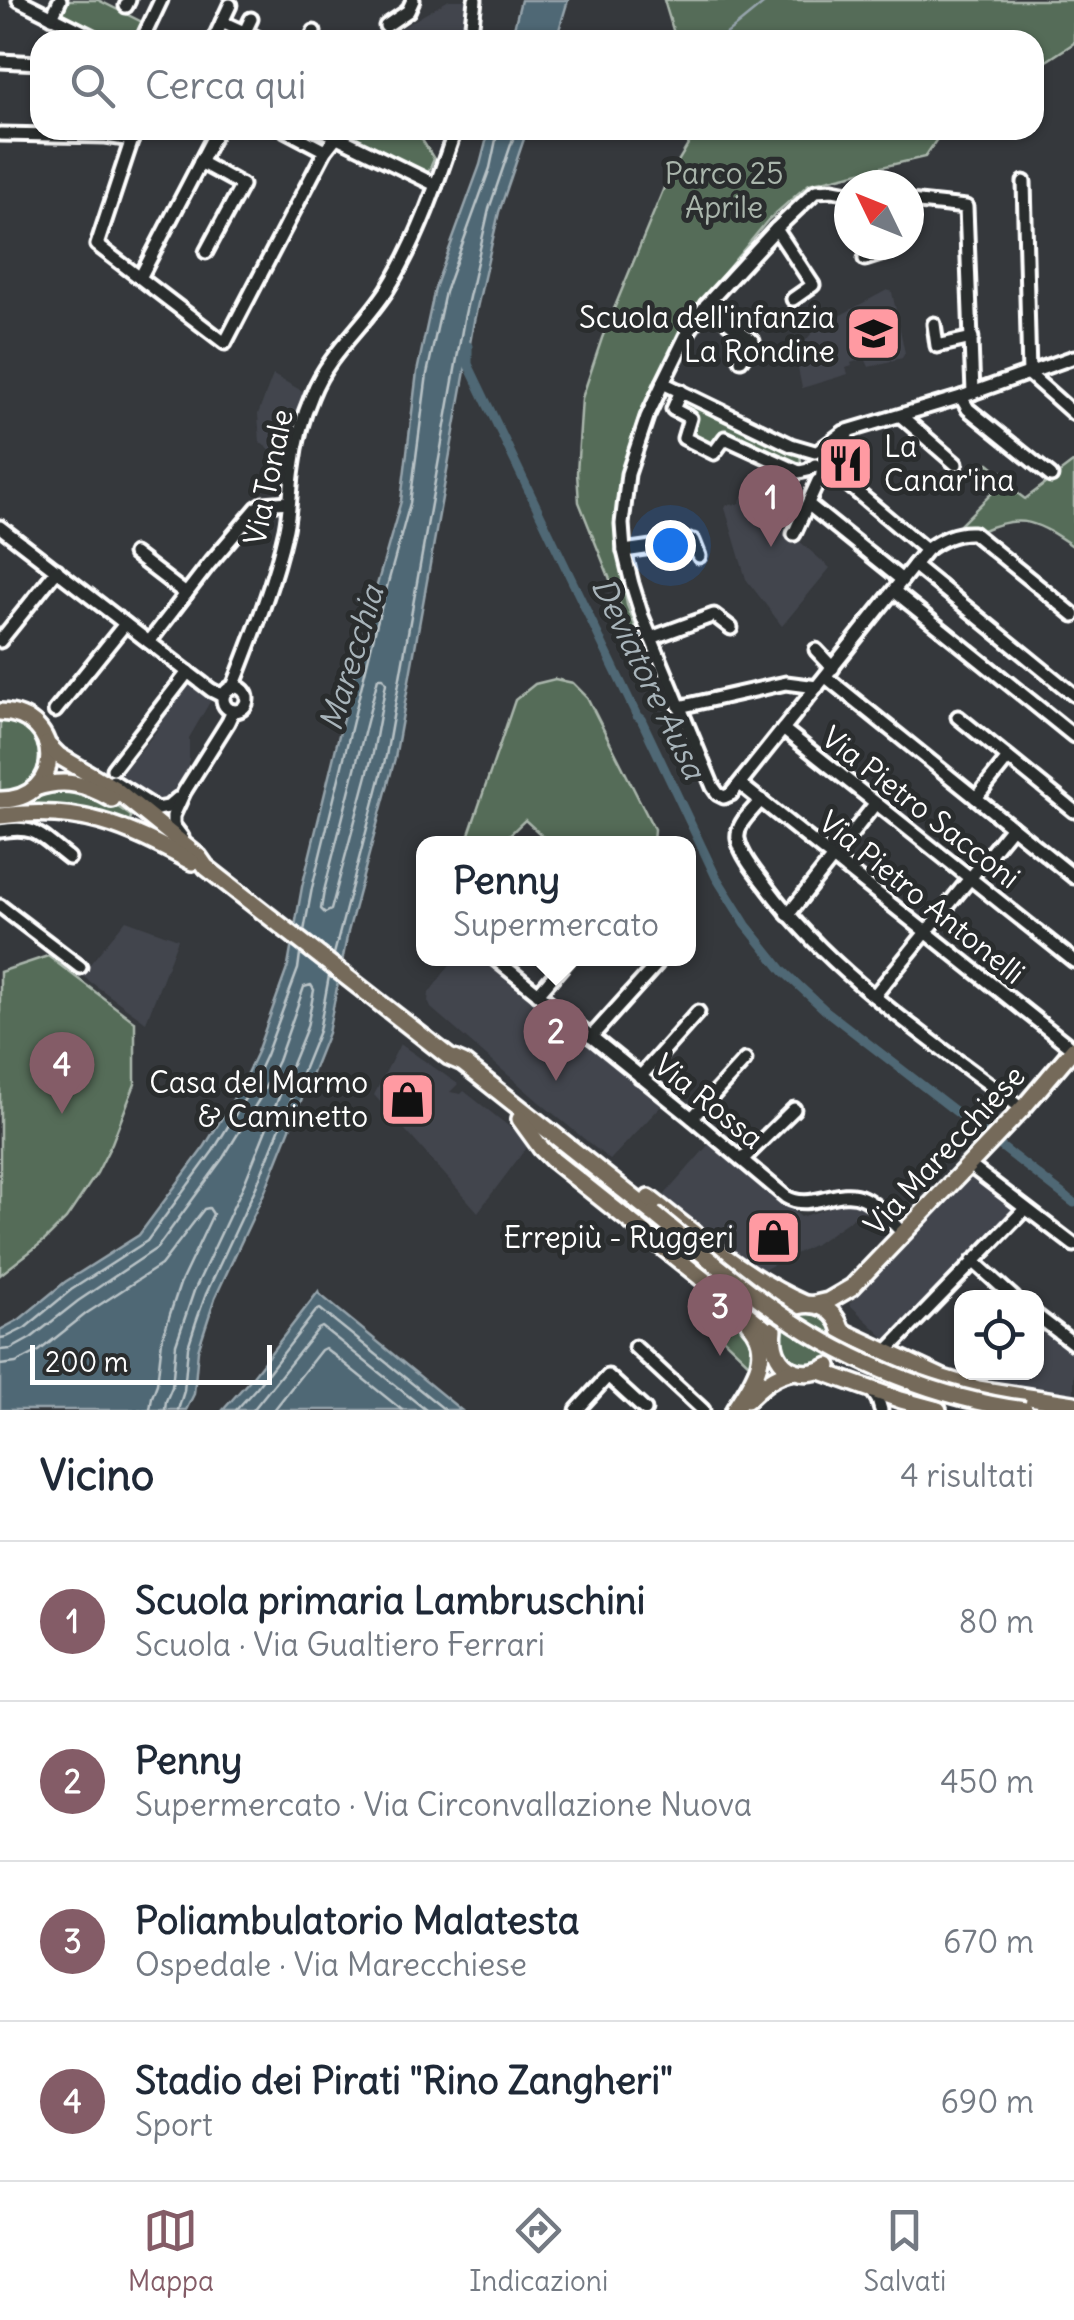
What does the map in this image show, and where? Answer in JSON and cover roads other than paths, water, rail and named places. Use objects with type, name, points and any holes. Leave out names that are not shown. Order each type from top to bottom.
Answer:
[{"type":"main road","points":[[1,711],[32,721],[59,756],[115,789],[195,859]]},
{"type":"main road","points":[[36,788],[49,760],[48,744]]},
{"type":"main road","points":[[0,800],[21,798],[36,788],[66,781],[96,790],[195,859],[449,1057],[464,1063],[762,1311],[818,1350],[906,1390],[968,1410]]},
{"type":"main road","points":[[0,816],[42,813],[97,820],[139,833],[195,859]]},
{"type":"main road","name":"Via Marecchiese","points":[[803,1306],[828,1301],[852,1287],[974,1160],[1073,1048]]},
{"type":"main road","points":[[524,1116],[541,1148],[554,1160],[774,1332],[776,1354],[760,1387]]},
{"type":"main road","points":[[524,1116],[542,1118],[559,1126],[719,1252],[803,1306],[830,1311],[842,1333],[942,1378],[1074,1404]]},
{"type":"main road","points":[[650,1218],[824,1341],[926,1387],[968,1400],[1025,1410]]},
{"type":"main road","points":[[688,1266],[752,1326],[762,1342],[757,1371],[736,1410]]},
{"type":"main road","name":"Via Marecchiese","points":[[842,1333],[842,1312],[852,1287]]},
{"type":"main road","points":[[776,1354],[794,1370],[806,1374],[826,1368],[895,1405],[938,1410]]},
{"type":"main road","points":[[736,1410],[760,1387],[782,1372],[794,1370]]},
{"type":"street","points":[[19,0],[79,30]]},
{"type":"street","points":[[52,17],[60,0]]},
{"type":"street","points":[[386,26],[408,11],[413,0]]},
{"type":"street","points":[[471,30],[475,0]]},
{"type":"street","points":[[147,30],[162,2]]},
{"type":"street","points":[[218,30],[230,4]]},
{"type":"street","points":[[249,30],[251,19]]},
{"type":"street","points":[[222,22],[236,30]]},
{"type":"street","points":[[0,62],[30,62]]},
{"type":"street","points":[[0,134],[30,135]]},
{"type":"street","points":[[132,140],[98,245],[225,343],[324,151],[333,140]]},
{"type":"street","points":[[141,276],[212,140]]},
{"type":"street","points":[[306,140],[324,151]]},
{"type":"street","points":[[342,140],[436,185]]},
{"type":"street","name":"Via Tonale","points":[[228,691],[249,648],[287,526],[299,436],[314,391],[328,365],[378,304],[396,275],[452,140]]},
{"type":"street","points":[[200,162],[242,185],[206,252]]},
{"type":"street","points":[[1024,182],[1029,374],[1074,414]]},
{"type":"street","points":[[825,677],[679,707],[642,616],[624,551],[622,524],[628,474],[647,417],[687,334],[706,305],[776,229],[816,191],[834,190]]},
{"type":"street","points":[[924,203],[966,208],[972,338],[968,409],[1051,476]]},
{"type":"street","points":[[776,229],[813,285],[793,299]]},
{"type":"street","points":[[706,305],[753,341],[740,360]]},
{"type":"street","points":[[934,324],[937,346],[972,338]]},
{"type":"street","points":[[681,392],[673,409],[690,418],[684,438],[714,453],[725,438],[799,472],[808,470],[850,432],[1074,357]]},
{"type":"street","points":[[663,383],[820,460],[926,550]]},
{"type":"street","points":[[901,416],[956,464]]},
{"type":"street","points":[[794,534],[818,482],[820,460]]},
{"type":"street","points":[[148,642],[257,508],[289,502]]},
{"type":"street","points":[[806,510],[1074,736]]},
{"type":"street","points":[[0,526],[211,690],[244,690],[247,701],[243,708],[233,711],[184,792],[172,820],[195,859]]},
{"type":"street","points":[[736,789],[926,550],[946,538],[973,533],[1074,615]]},
{"type":"street","points":[[624,551],[693,541],[699,556]]},
{"type":"street","points":[[134,554],[186,594]]},
{"type":"street","points":[[914,565],[1074,695]]},
{"type":"street","points":[[0,641],[57,570]]},
{"type":"street","points":[[651,638],[714,615],[731,628]]},
{"type":"street","points":[[55,711],[125,624]]},
{"type":"street","points":[[816,650],[825,677],[1074,877]]},
{"type":"street","points":[[113,769],[188,672]]},
{"type":"street","points":[[228,691],[225,705],[233,711]]},
{"type":"street","name":"Via Pietro Antonelli","points":[[679,707],[718,794],[724,797],[736,789],[761,800],[1073,1048]]},
{"type":"street","points":[[958,717],[1074,811]]},
{"type":"street","name":"Via Pietro Sacconi","points":[[783,729],[1074,961]]},
{"type":"street","points":[[976,798],[1008,758]]},
{"type":"street","points":[[96,778],[125,787],[157,809],[168,807],[184,792]]},
{"type":"street","points":[[761,800],[741,824],[738,840],[788,915],[837,966],[1022,1108]]},
{"type":"street","points":[[788,915],[876,804]]},
{"type":"street","points":[[874,996],[1012,827]]},
{"type":"street","points":[[0,831],[26,828],[69,858]]},
{"type":"street","points":[[0,906],[80,968]]},
{"type":"street","name":"Via Rossa","points":[[504,966],[793,1202],[809,1203],[846,1195],[864,1198],[904,1234]]},
{"type":"street","points":[[538,994],[561,966]]},
{"type":"street","points":[[590,1037],[655,966]]},
{"type":"street","points":[[640,1077],[698,1012]]},
{"type":"street","points":[[692,1118],[745,1060]]},
{"type":"street","points":[[742,1160],[794,1109]]},
{"type":"street","points":[[974,1160],[1025,1209],[1074,1246]]},
{"type":"street","points":[[886,1352],[1025,1209]]},
{"type":"street","points":[[973,1261],[1005,1290]]},
{"type":"street","points":[[1044,1321],[1074,1344]]},
{"type":"street","points":[[635,1347],[703,1410]]},
{"type":"street","points":[[577,1410],[608,1376],[641,1409]]},
{"type":"street","points":[[871,1389],[882,1410]]},
{"type":"water","points":[[521,0],[568,0],[559,30],[514,30]]},
{"type":"water","name":"Marecchia","points":[[486,140],[524,140],[499,212],[474,321],[395,758],[348,932],[328,1033],[265,1191],[215,1298],[198,1350],[194,1394],[186,1410],[0,1410],[0,1330],[139,1235],[205,1146],[257,1052],[288,966],[302,887],[367,620],[401,501],[417,372],[435,288]]},
{"type":"water","points":[[318,1293],[461,1410],[223,1410]]},
{"type":"waterway","points":[[731,30],[768,0]]},
{"type":"waterway","name":"Deviatore Ausa","points":[[468,346],[468,364],[637,716],[716,877],[746,925],[783,971],[825,1010],[1074,1203]]},
{"type":"place","name":"Scuola dell'infanzia La Rondine","points":[[874,334]]},
{"type":"place","name":"La Canar'ina","points":[[845,463]]},
{"type":"place","name":"Scuola primaria Lambruschini","points":[[771,547]]},
{"type":"place","name":"Penny","points":[[556,1081]]},
{"type":"place","name":"Casa del Marmo & Caminetto","points":[[407,1099]]},
{"type":"place","name":"Stadio dei Pirati \"Rino Zangheri\"","points":[[62,1114]]},
{"type":"place","name":"Errepiù - Ruggeri","points":[[773,1237]]},
{"type":"place","name":"Poliambulatorio Malatesta","points":[[720,1356]]},
{"type":"park label","name":"Parco 25 Aprile","points":[[724,190]]}]
